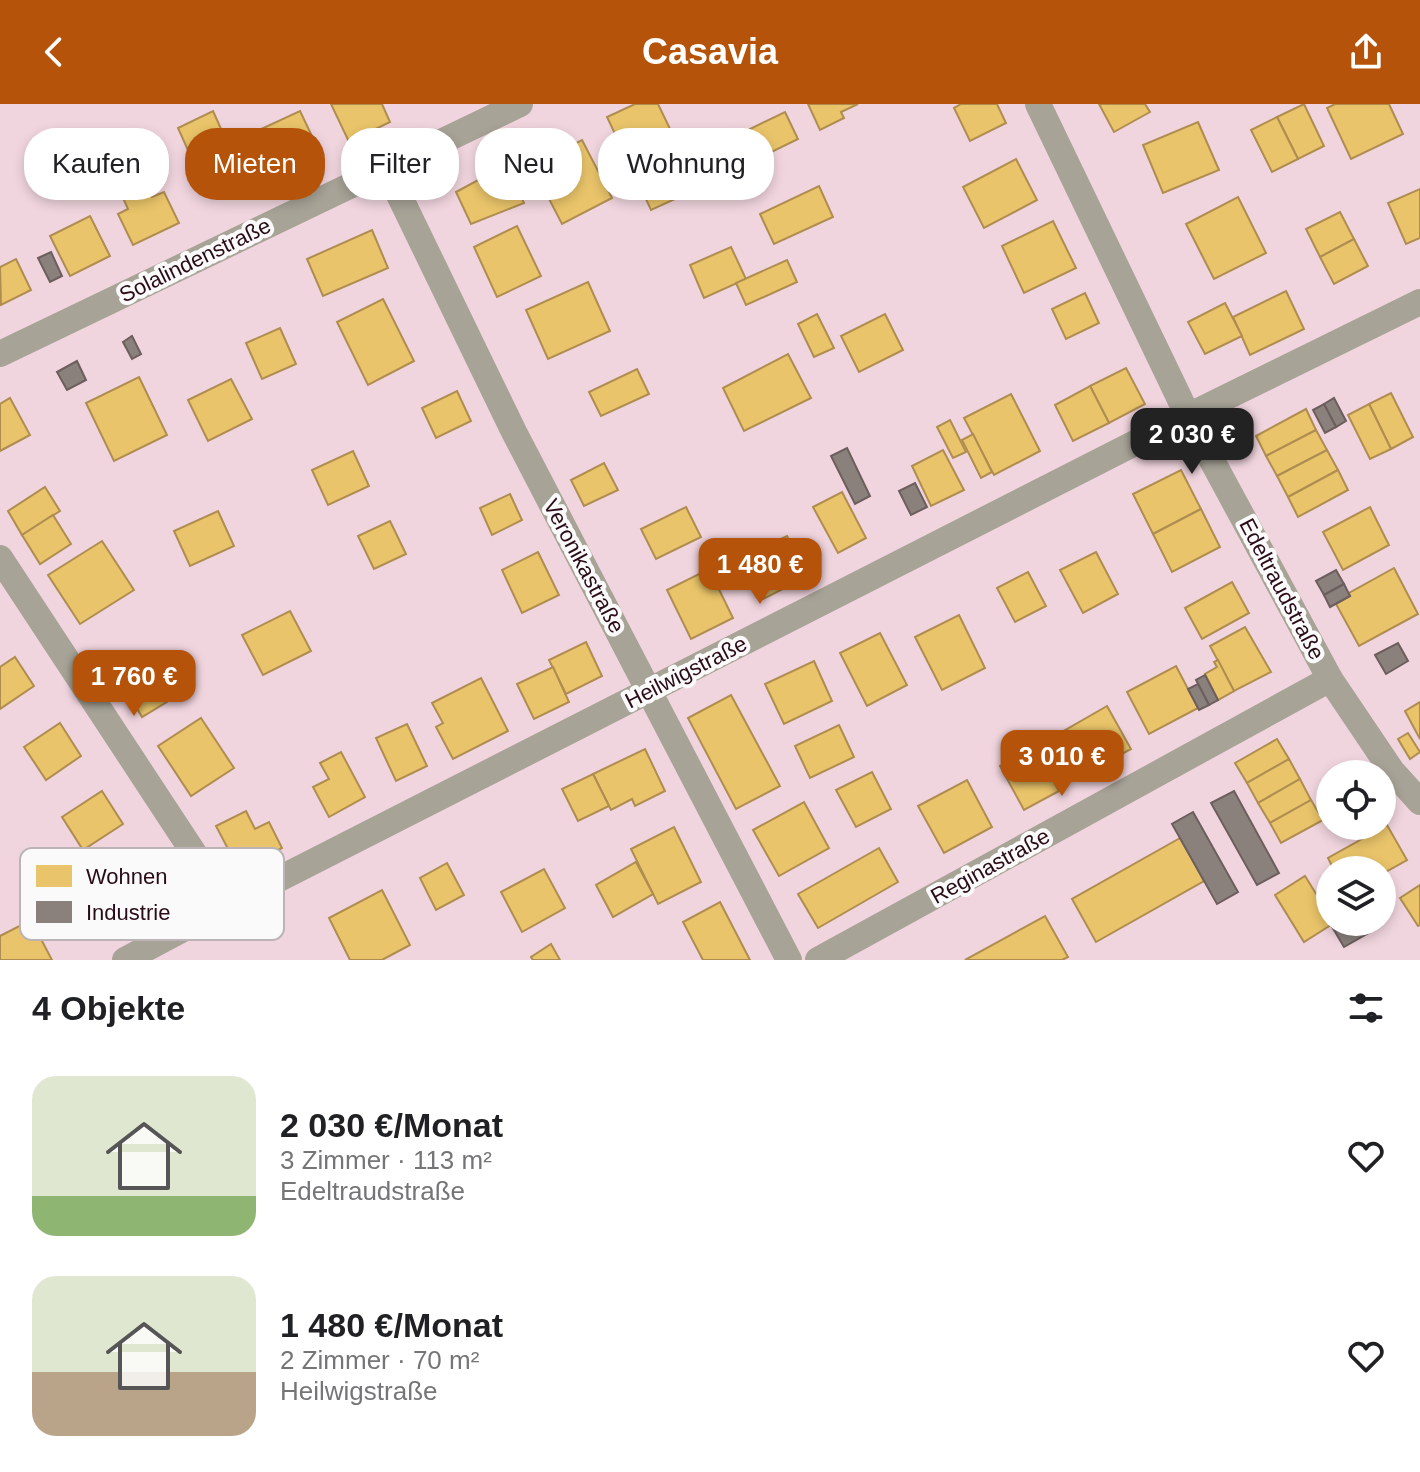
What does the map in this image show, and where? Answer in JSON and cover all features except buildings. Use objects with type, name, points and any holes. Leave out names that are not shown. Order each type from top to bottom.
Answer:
[{"type":"street","name":"Solalindenstraße","points":[[459,133],[520,104]]},
{"type":"street","name":"Edeltraudstraße","points":[[1038,104],[1188,416],[1330,679],[1392,771],[1418,797]]},
{"type":"street","name":"Solalindenstraße","points":[[0,354],[341,190]]},
{"type":"street","name":"Veronikastraße","points":[[402,200],[514,432],[789,960]]},
{"type":"street","name":"Heilwigstraße","points":[[284,877],[1188,416],[1420,302]]},
{"type":"street","points":[[0,558],[191,848]]},
{"type":"street","name":"Reginastraße","points":[[818,960],[1330,679]]},
{"type":"street","name":"Heilwigstraße","points":[[125,960],[162,940]]}]
